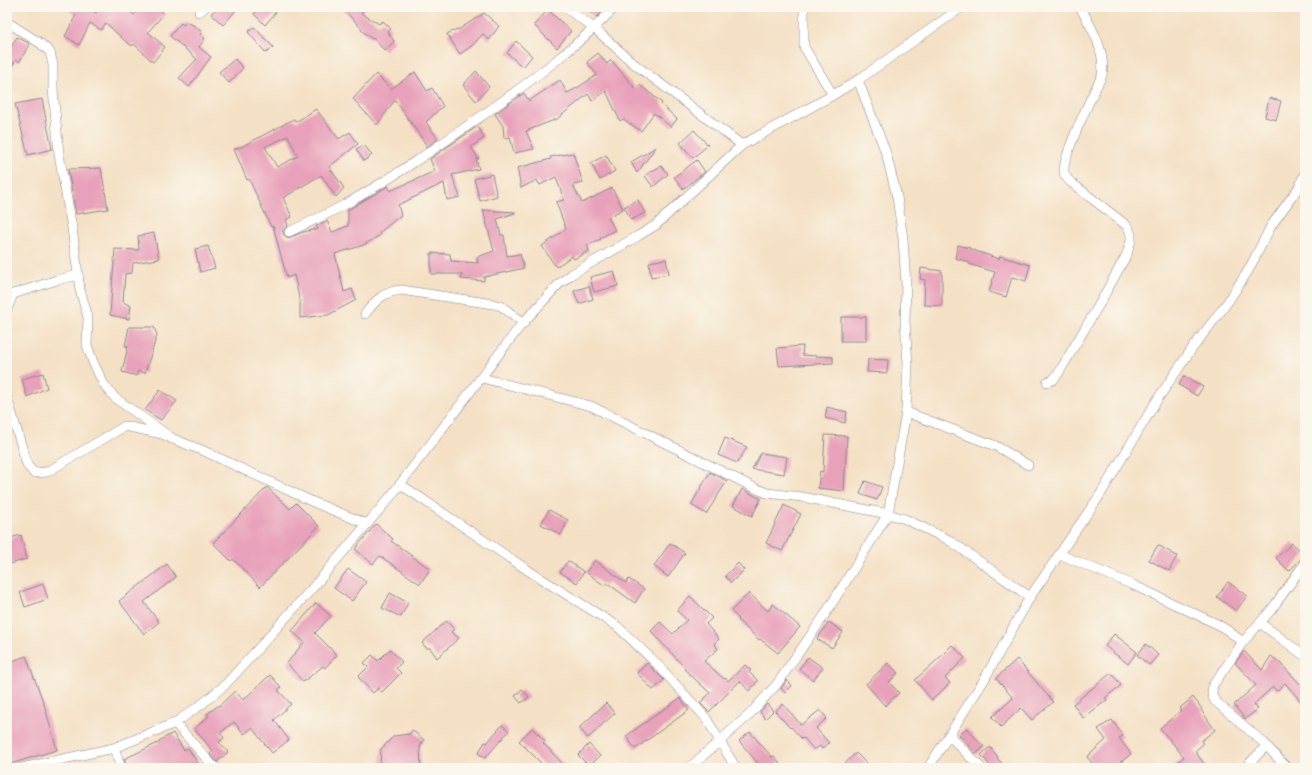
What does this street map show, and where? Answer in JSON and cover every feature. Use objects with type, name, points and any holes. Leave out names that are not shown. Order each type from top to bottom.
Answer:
[{"type":"street","points":[[565,7],[595,28],[633,63],[742,145]]},
{"type":"street","points":[[289,232],[343,206],[391,177],[454,135],[529,83],[595,28],[615,7]]},
{"type":"street","points":[[804,7],[804,47],[833,95]]},
{"type":"street","points":[[22,768],[42,766],[114,748],[174,723],[202,704],[225,685],[368,524],[524,323],[559,284],[568,277],[656,225],[742,145],[858,80],[962,7]]},
{"type":"street","points":[[1047,382],[1053,380],[1058,374],[1089,322],[1127,254],[1131,240],[1130,229],[1073,184],[1064,172],[1066,156],[1102,76],[1103,70],[1103,63],[1097,38],[1093,28],[1080,7]]},
{"type":"street","points":[[7,22],[28,34],[50,52],[53,66],[53,89],[59,154],[72,228],[80,290],[88,317],[87,345],[93,362],[103,383],[115,398],[173,439]]},
{"type":"street","points":[[689,768],[748,716],[777,684],[824,616],[888,514],[906,412],[908,363],[905,322],[906,284],[903,239],[897,197],[886,153],[858,80]]},
{"type":"street","points":[[928,768],[984,680],[1030,597],[1100,495],[1157,400],[1191,350],[1227,303],[1248,271],[1271,226],[1299,187],[1305,173]]},
{"type":"street","points":[[7,310],[10,295],[78,275]]},
{"type":"street","points":[[365,314],[375,302],[389,292],[401,290],[501,306],[524,323]]},
{"type":"street","points":[[482,378],[591,406],[767,493],[802,497],[888,514],[905,519],[948,540],[1030,597]]},
{"type":"street","points":[[7,397],[27,466],[34,473],[39,474],[51,470],[125,426],[162,434],[204,451],[313,502],[368,524]]},
{"type":"street","points":[[906,412],[996,446],[1028,464]]},
{"type":"street","points":[[400,484],[532,573],[617,626],[658,664],[706,718],[736,768]]},
{"type":"street","points":[[1059,554],[1131,584],[1228,630],[1243,642]]},
{"type":"street","points":[[1287,768],[1266,746],[1212,696],[1213,685],[1243,642],[1260,623],[1304,566]]},
{"type":"street","points":[[1260,623],[1305,656]]},
{"type":"street","points":[[174,723],[215,768]]},
{"type":"street","points":[[949,735],[981,768]]},
{"type":"street","points":[[1246,768],[1266,746]]},
{"type":"street","points":[[114,748],[120,768]]},
{"type":"building","points":[[63,7],[86,7],[96,13],[100,7],[124,7],[134,15],[142,7],[158,7],[164,14],[148,32],[165,47],[153,62],[134,44],[132,46],[125,41],[106,23],[101,30],[90,23],[79,45],[65,36],[76,15]]},
{"type":"building","points":[[217,7],[239,7],[223,25],[211,14]]},
{"type":"building","points":[[260,7],[280,7],[265,25],[254,14]]},
{"type":"building","points":[[341,7],[366,7],[361,13],[379,24],[383,21],[391,29],[388,32],[394,41],[385,51],[373,38],[372,39],[361,30],[362,29]]},
{"type":"building","points":[[582,7],[607,7],[597,17]]},
{"type":"building","points":[[548,10],[571,31],[557,48],[534,25]]},
{"type":"building","points":[[484,13],[499,26],[489,40],[483,34],[473,45],[460,54],[447,34],[457,29],[458,30]]},
{"type":"building","points":[[186,22],[202,32],[200,34],[205,39],[199,47],[211,57],[189,87],[179,78],[197,59],[170,36],[181,23],[183,25]]},
{"type":"building","points":[[254,27],[273,47],[266,53],[248,32]]},
{"type":"building","points":[[17,37],[30,44],[19,62],[16,60],[7,74],[7,54]]},
{"type":"building","points":[[516,41],[532,56],[523,67],[507,53]]},
{"type":"building","points":[[598,53],[607,64],[611,60],[635,88],[640,85],[662,103],[661,104],[677,119],[671,127],[654,113],[641,131],[623,119],[620,121],[606,91],[592,101],[588,94],[557,119],[526,131],[534,149],[514,153],[510,137],[504,138],[503,126],[495,114],[524,93],[529,101],[560,80],[567,93],[577,88],[597,75],[587,62]]},
{"type":"building","points":[[235,59],[243,68],[229,83],[219,72]]},
{"type":"building","points":[[476,71],[489,87],[476,101],[463,85]]},
{"type":"building","points":[[415,72],[427,91],[432,88],[443,106],[426,122],[438,139],[425,148],[427,146],[395,100],[377,125],[353,99],[376,74],[391,89]]},
{"type":"building","points":[[1269,98],[1281,101],[1276,120],[1265,117]]},
{"type":"building","points":[[42,99],[52,149],[28,155],[15,104]]},
{"type":"building","points":[[316,109],[339,139],[350,132],[358,144],[329,167],[344,188],[336,197],[321,175],[283,198],[292,217],[286,220],[288,226],[283,231],[284,235],[288,238],[303,232],[318,229],[316,226],[327,221],[332,232],[348,226],[348,210],[388,186],[390,191],[435,171],[430,159],[478,126],[484,138],[471,147],[479,159],[476,159],[479,169],[452,175],[460,197],[447,200],[444,183],[398,205],[401,215],[379,233],[380,235],[364,245],[335,254],[344,292],[352,289],[356,300],[328,315],[300,318],[300,302],[294,275],[287,278],[273,226],[271,227],[249,179],[247,180],[234,149],[241,147],[294,119],[296,122]],"holes":[[[288,136],[298,156],[277,167],[265,147]]]},
{"type":"building","points":[[694,130],[708,145],[693,158],[680,143]]},
{"type":"building","points":[[364,145],[372,155],[364,161],[356,149]]},
{"type":"building","points":[[656,147],[637,173],[631,162]]},
{"type":"building","points":[[573,153],[583,183],[573,185],[582,203],[612,188],[623,209],[608,217],[615,230],[600,238],[601,239],[587,245],[589,251],[574,259],[572,256],[556,267],[542,246],[566,229],[556,202],[564,200],[556,177],[540,185],[537,180],[521,188],[517,168],[551,159],[550,157]]},
{"type":"building","points":[[606,155],[615,171],[600,180],[591,163]]},
{"type":"building","points":[[697,160],[705,172],[683,189],[674,177]]},
{"type":"building","points":[[661,166],[668,174],[653,187],[645,176],[652,170]]},
{"type":"building","points":[[101,168],[108,209],[76,214],[68,169]]},
{"type":"building","points":[[492,174],[497,196],[480,201],[474,179]]},
{"type":"building","points":[[638,200],[645,213],[631,220],[624,207]]},
{"type":"building","points":[[483,210],[515,212],[497,219],[501,235],[504,235],[507,256],[520,254],[524,268],[484,277],[484,281],[461,279],[462,274],[431,274],[431,253],[450,254],[451,261],[478,263],[477,257],[494,251]]},
{"type":"building","points":[[154,233],[159,259],[133,263],[132,273],[125,274],[123,302],[131,306],[129,319],[110,315],[115,249],[139,250],[138,236]]},
{"type":"building","points":[[958,245],[999,259],[1000,256],[1030,265],[1026,281],[1012,277],[1006,297],[989,292],[995,272],[955,258]]},
{"type":"building","points":[[208,246],[215,268],[200,272],[195,249]]},
{"type":"building","points":[[666,259],[669,274],[651,277],[649,262]]},
{"type":"building","points":[[921,268],[942,271],[942,306],[924,305],[925,280],[920,279]]},
{"type":"building","points":[[614,271],[618,286],[594,292],[590,277]]},
{"type":"building","points":[[589,286],[593,299],[579,304],[574,291]]},
{"type":"building","points":[[841,317],[866,317],[866,341],[841,341]]},
{"type":"building","points":[[129,327],[154,327],[157,335],[145,373],[138,371],[137,376],[122,372],[128,346],[125,346]]},
{"type":"building","points":[[803,346],[802,355],[833,357],[833,363],[779,366],[777,348]]},
{"type":"building","points":[[868,359],[888,360],[887,373],[867,372]]},
{"type":"building","points":[[43,373],[47,388],[27,397],[22,379]]},
{"type":"building","points":[[1184,376],[1203,387],[1197,396],[1179,385]]},
{"type":"building","points":[[160,390],[177,401],[161,420],[145,410]]},
{"type":"building","points":[[827,407],[847,412],[845,423],[825,418]]},
{"type":"building","points":[[825,435],[847,436],[844,491],[818,488],[820,471],[823,472]]},
{"type":"building","points":[[725,438],[747,447],[737,463],[718,455]]},
{"type":"building","points":[[761,453],[787,457],[784,474],[752,469]]},
{"type":"building","points":[[710,472],[727,481],[706,514],[691,505]]},
{"type":"building","points":[[865,481],[882,487],[877,500],[860,494]]},
{"type":"building","points":[[267,487],[290,509],[296,503],[319,526],[260,587],[233,559],[231,561],[213,543]]},
{"type":"building","points":[[742,489],[761,499],[752,516],[733,506]]},
{"type":"building","points":[[784,505],[801,514],[782,551],[766,543]]},
{"type":"building","points":[[549,510],[568,520],[561,535],[541,524]]},
{"type":"building","points":[[376,524],[393,539],[391,541],[430,569],[420,584],[380,556],[373,564],[355,549]]},
{"type":"building","points":[[21,535],[27,559],[7,565],[7,539]]},
{"type":"building","points":[[670,543],[685,553],[668,577],[654,566]]},
{"type":"building","points":[[1292,543],[1305,555],[1289,571],[1276,558]]},
{"type":"building","points":[[1158,545],[1177,556],[1169,571],[1149,560]]},
{"type":"building","points":[[595,560],[626,583],[629,579],[644,589],[635,603],[607,583],[605,586],[586,572]]},
{"type":"building","points":[[568,561],[584,572],[577,583],[560,572]]},
{"type":"building","points":[[738,563],[744,570],[731,583],[725,576]]},
{"type":"building","points":[[167,564],[176,577],[144,602],[159,622],[144,634],[119,601]]},
{"type":"building","points":[[348,569],[366,582],[352,601],[334,588]]},
{"type":"building","points":[[1228,582],[1247,596],[1236,611],[1217,597]]},
{"type":"building","points":[[43,584],[48,599],[25,607],[20,592]]},
{"type":"building","points":[[390,593],[408,603],[401,617],[382,608]]},
{"type":"building","points":[[749,593],[768,611],[773,604],[800,627],[778,653],[760,639],[759,640],[738,620],[739,619],[731,611]]},
{"type":"building","points":[[690,596],[712,618],[706,624],[719,639],[714,644],[718,649],[704,661],[728,681],[745,665],[751,670],[749,672],[758,681],[749,691],[740,681],[709,712],[700,703],[710,693],[684,669],[685,668],[651,631],[660,622],[673,634],[687,620],[677,611]]},
{"type":"building","points":[[316,603],[331,616],[315,633],[337,655],[325,668],[323,666],[303,682],[287,663],[304,642],[292,631]]},
{"type":"building","points":[[446,621],[454,629],[451,632],[459,638],[437,658],[430,648],[426,648],[422,643]]},
{"type":"building","points":[[829,622],[843,632],[832,648],[817,639]]},
{"type":"building","points":[[1114,634],[1137,652],[1128,664],[1105,646]]},
{"type":"building","points":[[1146,644],[1158,655],[1149,665],[1137,655]]},
{"type":"building","points":[[952,645],[965,658],[945,678],[950,683],[932,700],[915,680]]},
{"type":"building","points":[[390,649],[402,662],[396,668],[401,673],[382,692],[378,688],[373,693],[358,677],[368,667],[364,663],[372,655],[378,661]]},
{"type":"building","points":[[1244,651],[1262,670],[1271,656],[1278,661],[1305,689],[1305,706],[1285,683],[1277,691],[1273,687],[1254,704],[1258,709],[1245,719],[1234,705],[1256,685],[1235,663]]},
{"type":"building","points":[[26,656],[44,704],[57,750],[7,765],[7,663]]},
{"type":"building","points":[[808,657],[823,668],[813,680],[799,669]]},
{"type":"building","points":[[1017,659],[1053,702],[1032,720],[1021,708],[1001,727],[992,717],[1013,698],[996,678]]},
{"type":"building","points":[[647,663],[664,680],[653,690],[637,673]]},
{"type":"building","points":[[888,663],[898,673],[889,682],[899,693],[885,706],[866,684]]},
{"type":"building","points":[[1111,673],[1121,685],[1105,698],[1107,700],[1083,718],[1073,704]]},
{"type":"building","points":[[270,675],[281,687],[278,690],[291,704],[274,720],[289,740],[272,753],[252,728],[244,734],[234,722],[220,733],[224,738],[219,742],[228,752],[217,762],[210,754],[213,751],[194,729],[209,716],[207,714],[219,706],[235,691],[243,700]]},
{"type":"building","points":[[787,680],[792,686],[785,693],[781,688]]},
{"type":"building","points":[[522,689],[529,697],[521,703],[515,696]]},
{"type":"building","points":[[1193,697],[1215,730],[1201,741],[1203,744],[1195,751],[1207,768],[1170,768],[1184,757],[1160,728],[1182,710],[1180,708]]},
{"type":"building","points":[[680,698],[689,710],[635,749],[626,736]]},
{"type":"building","points":[[606,703],[615,713],[588,738],[579,728]]},
{"type":"building","points":[[767,704],[773,711],[765,719],[760,712]]},
{"type":"building","points":[[783,704],[801,725],[820,710],[827,718],[816,728],[829,743],[822,749],[820,746],[814,750],[804,738],[802,739],[791,727],[790,728],[775,711]]},
{"type":"building","points":[[1112,720],[1123,736],[1119,738],[1131,754],[1113,768],[1096,768],[1087,757],[1106,740],[1098,729]]},
{"type":"building","points":[[502,725],[509,731],[485,758],[478,753],[485,742],[487,743]]},
{"type":"building","points":[[532,728],[545,741],[543,743],[567,768],[546,768],[519,741]]},
{"type":"building","points":[[966,728],[984,747],[976,754],[959,735]]},
{"type":"building","points":[[412,730],[424,740],[420,747],[421,768],[380,768],[381,749],[394,736],[410,734]]},
{"type":"building","points":[[750,732],[772,757],[774,756],[780,763],[773,768],[762,768],[739,741]]},
{"type":"building","points":[[173,733],[184,750],[188,748],[201,768],[127,768],[124,759],[160,742],[159,741]]},
{"type":"building","points":[[589,744],[600,756],[589,766],[578,755]]},
{"type":"building","points":[[990,747],[1006,768],[992,768],[981,755]]},
{"type":"building","points":[[856,753],[871,768],[840,768]]}]
